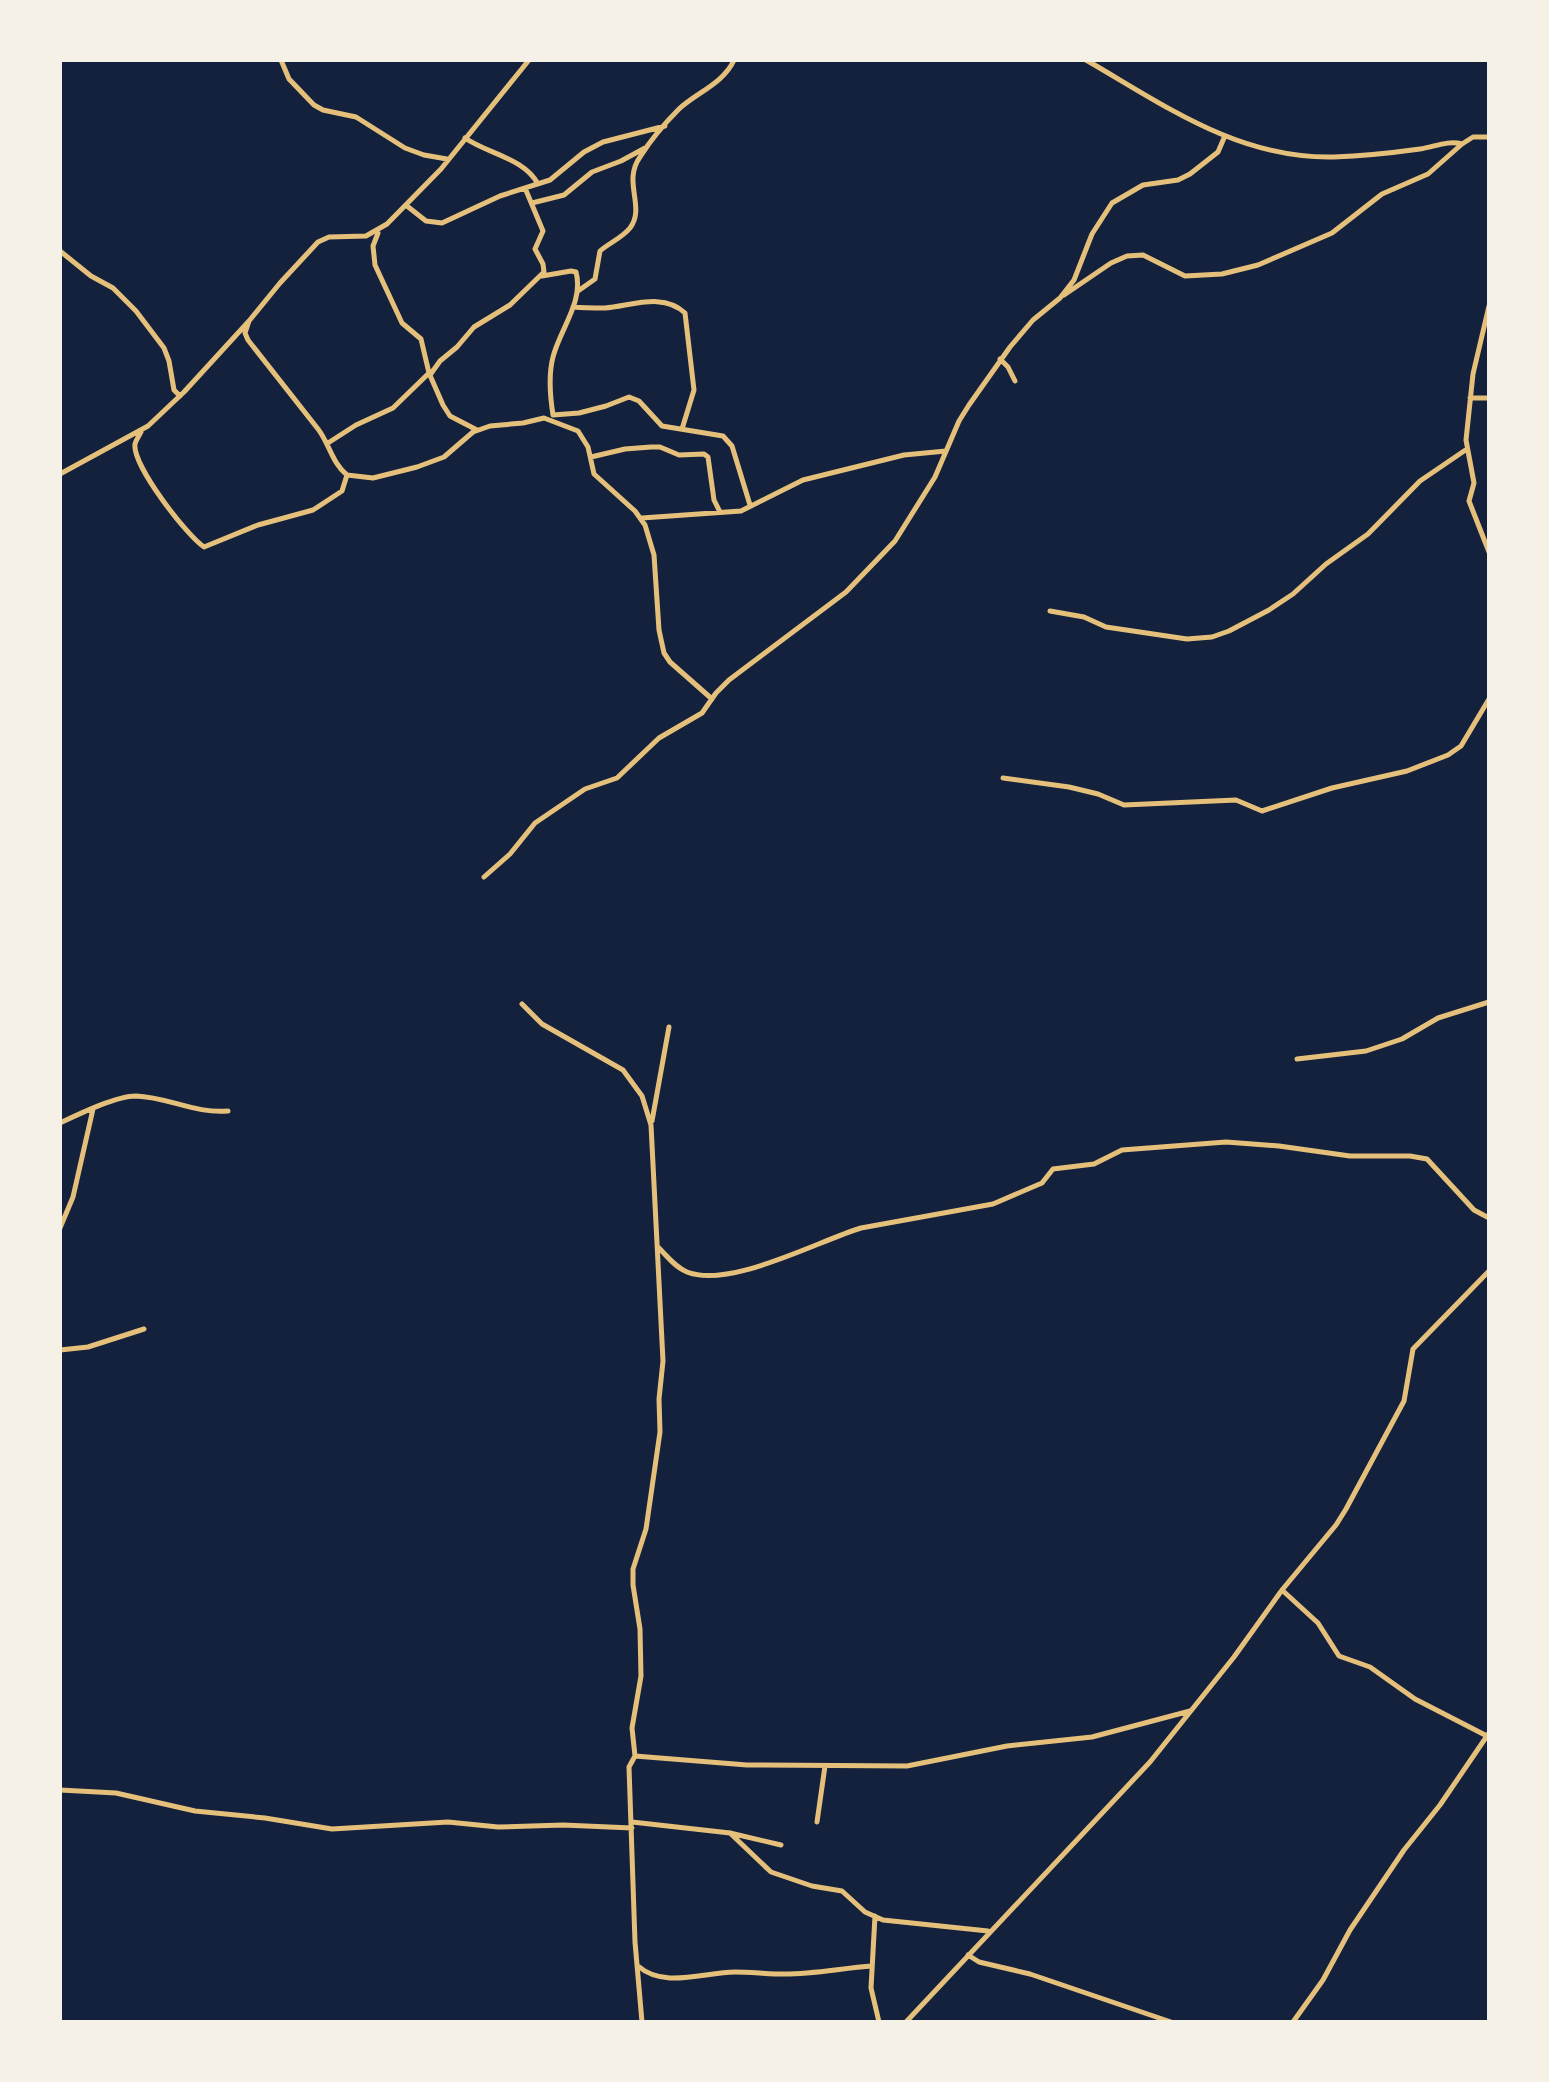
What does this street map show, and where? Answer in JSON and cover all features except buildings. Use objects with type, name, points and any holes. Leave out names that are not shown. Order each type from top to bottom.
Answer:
[{"type":"street","points":[[281,60],[294,86],[314,105],[356,117],[405,148],[447,159]]},
{"type":"street","points":[[60,474],[141,431],[180,396],[318,242],[329,237],[366,236],[407,206],[529,60]]},
{"type":"street","points":[[578,291],[595,279],[600,251],[626,232],[633,222],[636,209],[631,176],[637,162],[680,109],[722,77],[734,60]]},
{"type":"street","points":[[1086,60],[1224,138],[1272,153],[1303,157],[1377,154],[1453,142],[1462,144]]},
{"type":"street","points":[[407,206],[426,221],[442,223],[560,173],[593,146],[614,137],[642,134],[666,125]]},
{"type":"street","points":[[484,877],[510,854],[535,823],[585,789],[617,778],[659,738],[702,713],[729,680],[822,611],[872,566],[912,517],[941,466],[959,421],[1000,359],[1033,320],[1060,298],[1111,263],[1127,256],[1143,255],[1185,276],[1222,274],[1258,265],[1332,233],[1382,194],[1428,174],[1473,137],[1489,137]]},
{"type":"street","points":[[465,138],[479,148],[528,170],[538,184]]},
{"type":"street","points":[[1060,298],[1074,280],[1092,234],[1112,203],[1143,185],[1178,180],[1190,174],[1218,152],[1224,138]]},
{"type":"street","points":[[532,203],[564,195],[592,172],[649,146]]},
{"type":"street","points":[[328,443],[356,425],[393,408],[474,327],[503,311],[541,276],[544,268],[535,249],[543,231],[525,188]]},
{"type":"street","points":[[380,228],[374,240],[375,265],[402,323],[421,339],[429,374],[450,416],[477,430]]},
{"type":"street","points":[[60,251],[91,276],[113,288],[136,311],[164,348],[174,390],[180,396]]},
{"type":"street","points":[[541,276],[574,271],[577,274],[578,291],[553,358],[550,382],[554,418]]},
{"type":"street","points":[[573,307],[605,308],[663,301],[676,305],[685,313],[694,390],[692,406],[682,429]]},
{"type":"street","points":[[1489,306],[1470,398],[1467,449],[1474,483],[1469,501],[1489,552]]},
{"type":"street","points":[[249,321],[245,333],[248,340],[328,443],[335,462],[347,475],[373,478],[417,467],[444,457],[477,430],[579,413],[629,397],[639,401],[659,425],[718,433],[728,440],[750,505]]},
{"type":"street","points":[[1000,359],[1015,381]]},
{"type":"street","points":[[1470,398],[1489,398]]},
{"type":"street","points":[[554,418],[582,435],[594,474],[642,518],[654,555],[659,630],[664,653],[712,699]]},
{"type":"street","points":[[141,431],[135,444],[140,464],[184,528],[204,547],[258,525],[313,510],[342,491],[347,475]]},
{"type":"street","points":[[591,457],[625,449],[657,447],[674,454],[704,454],[708,457],[714,500],[720,512]]},
{"type":"street","points":[[1050,611],[1084,617],[1106,627],[1187,639],[1212,637],[1229,631],[1293,594],[1326,564],[1368,534],[1420,481],[1467,449]]},
{"type":"street","points":[[642,518],[741,511],[803,480],[904,455],[946,451]]},
{"type":"street","points":[[1003,778],[1069,787],[1124,805],[1236,800],[1262,811],[1332,788],[1407,771],[1448,755],[1461,746],[1489,699]]},
{"type":"street","points":[[1297,1059],[1366,1051],[1402,1039],[1438,1018],[1489,1002]]},
{"type":"street","points":[[522,1004],[542,1024],[623,1070],[642,1096],[651,1125]]},
{"type":"street","points":[[642,2022],[629,1767],[635,1756],[632,1728],[641,1659],[633,1569],[646,1529],[660,1432],[663,1361],[651,1125],[669,1027]]},
{"type":"street","points":[[60,1123],[93,1108],[136,1096],[198,1111],[228,1111]]},
{"type":"street","points":[[60,1228],[73,1197],[93,1108]]},
{"type":"street","points":[[658,1247],[679,1268],[690,1273],[732,1273],[861,1228],[993,1204],[1042,1183],[1053,1169],[1094,1164],[1122,1150],[1226,1142],[1319,1153],[1427,1159],[1474,1210],[1489,1218]]},
{"type":"street","points":[[906,2022],[1150,1762],[1234,1657],[1282,1590],[1336,1525],[1404,1401],[1413,1349],[1489,1271]]},
{"type":"street","points":[[60,1350],[88,1347],[144,1329]]},
{"type":"street","points":[[1282,1590],[1318,1623],[1339,1656],[1370,1667],[1415,1699],[1488,1735],[1440,1805],[1404,1850],[1350,1930],[1323,1980],[1293,2022]]},
{"type":"street","points":[[635,1756],[747,1765],[922,1764],[1007,1746],[1092,1737],[1190,1711]]},
{"type":"street","points":[[817,1822],[825,1766]]},
{"type":"street","points":[[60,1790],[116,1793],[195,1811],[332,1829],[448,1822],[498,1827],[632,1825],[730,1833],[781,1845]]},
{"type":"street","points":[[730,1833],[771,1872],[812,1886],[842,1891],[865,1912],[875,1916],[916,1925],[989,1931]]},
{"type":"street","points":[[875,1916],[871,1988],[879,2022]]},
{"type":"street","points":[[968,1955],[985,1964],[1030,1974],[1171,2022]]},
{"type":"street","points":[[638,1966],[646,1973],[664,1977],[731,1972],[785,1974],[872,1966]]}]
